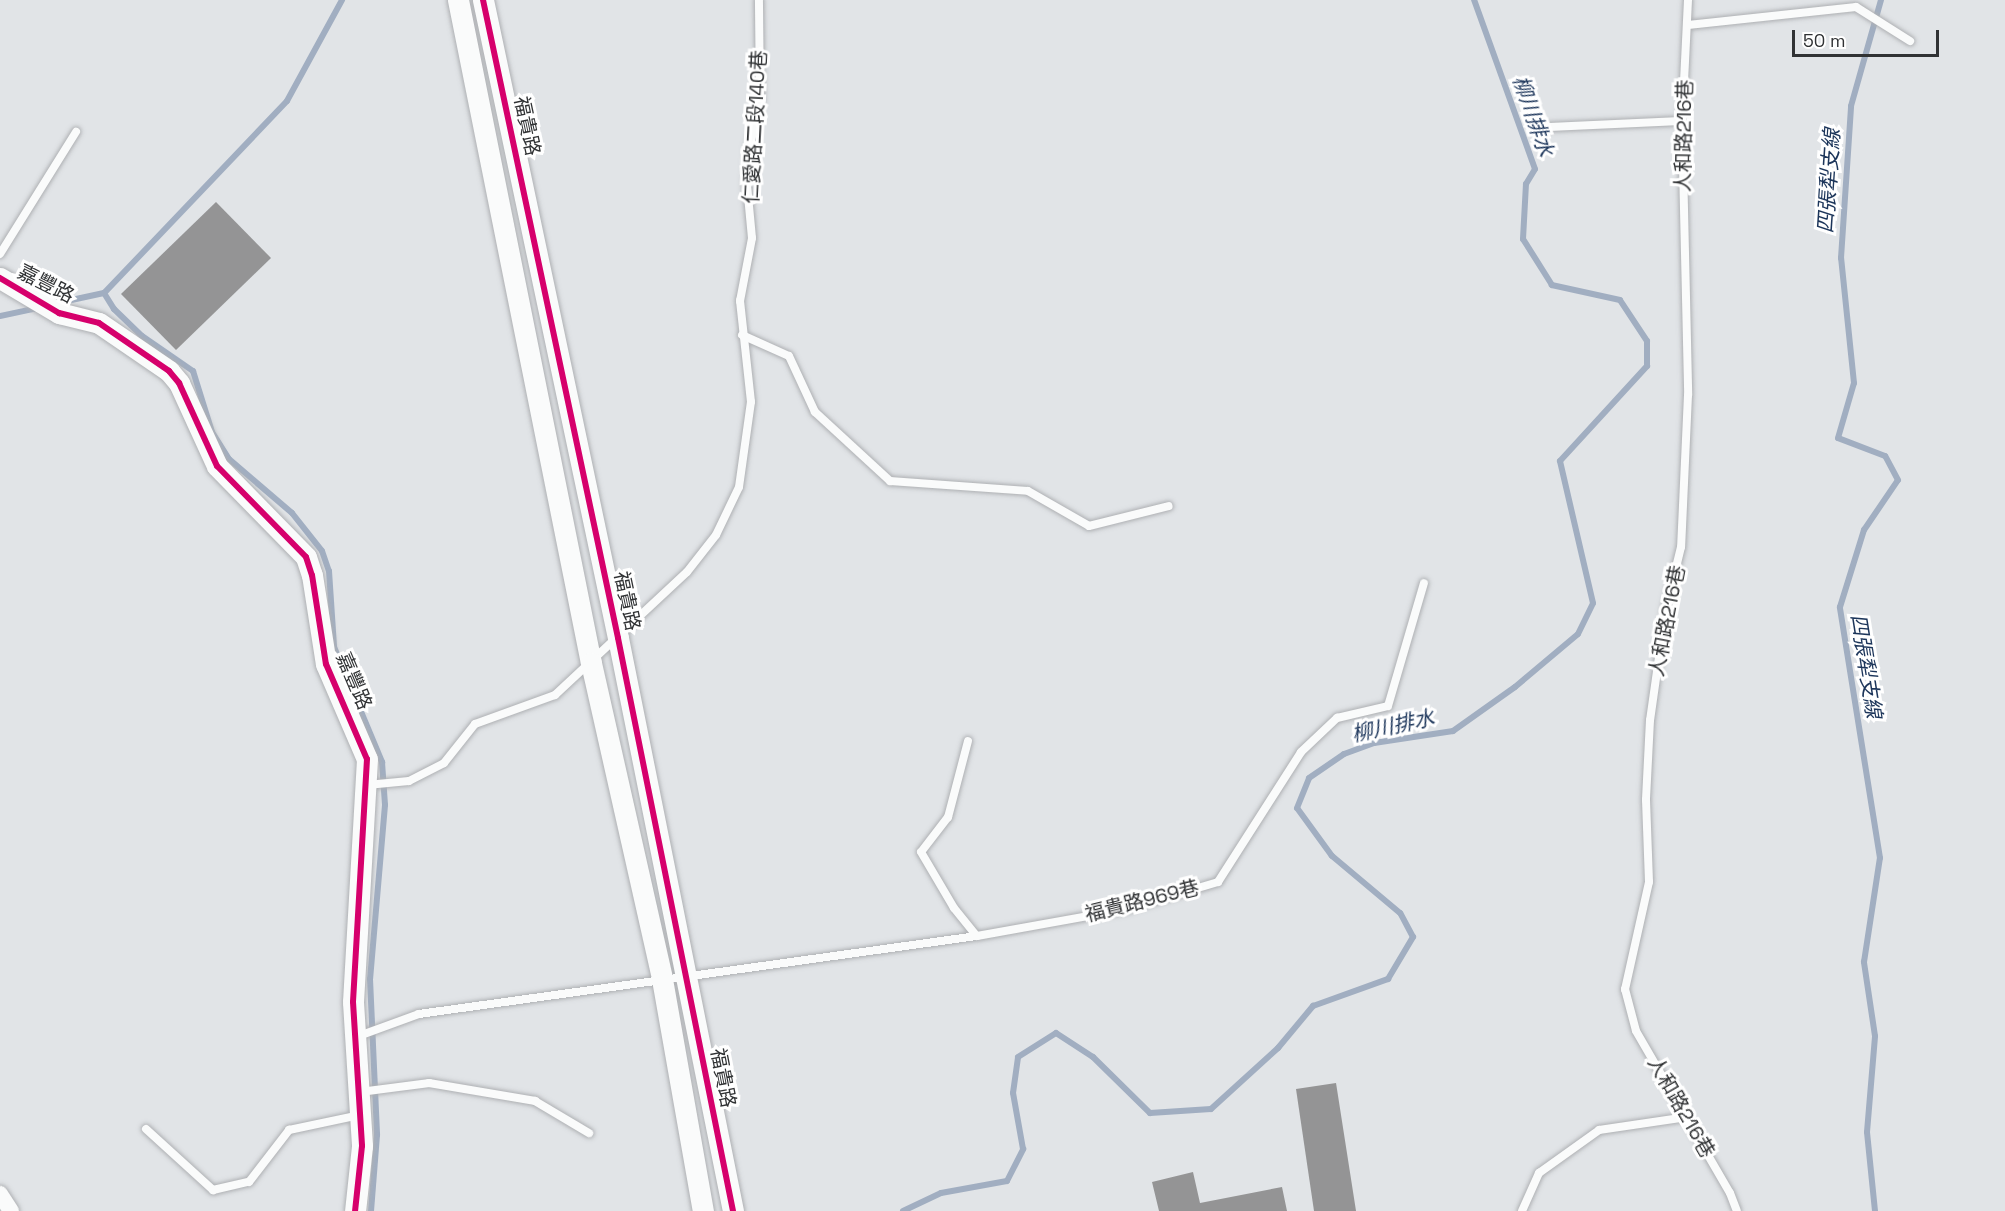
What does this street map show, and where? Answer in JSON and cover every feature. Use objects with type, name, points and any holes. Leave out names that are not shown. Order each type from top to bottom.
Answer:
[{"type":"street","points":[[458,0],[591,663],[662,979],[704,1211]]},
{"type":"street","name":"福貴路","points":[[483,0],[618,638],[733,1211]]},
{"type":"street","name":"嘉豐路","points":[[0,278],[50,308],[99,323],[128,339],[179,383],[217,465],[306,557],[312,575],[326,664],[362,742],[367,785],[353,1002],[362,1146],[356,1211]]},
{"type":"street","points":[[0,1194],[11,1211]]},
{"type":"lane","name":"仁愛路二段140巷","points":[[367,785],[409,781],[444,763],[475,724],[555,695],[687,572],[716,535],[739,487],[751,402],[740,301],[752,238],[747,185],[750,146],[760,101],[759,0]]},
{"type":"lane","name":"人和路216巷","points":[[1688,0],[1682,121],[1688,395],[1682,547],[1666,608],[1650,720],[1646,800],[1649,882],[1626,989],[1636,1031],[1687,1118],[1737,1211]]},
{"type":"lane","points":[[1688,25],[1856,7],[1910,41]]},
{"type":"lane","points":[[1548,127],[1682,121]]},
{"type":"lane","points":[[0,254],[76,132]]},
{"type":"lane","points":[[742,335],[789,356],[815,412],[890,481],[1028,491],[1089,526],[1169,506]]},
{"type":"lane","name":"福貴路969巷","points":[[356,1037],[419,1014],[686,974],[977,936],[1127,909],[1218,882],[1300,752],[1337,718],[1388,706],[1424,583]]},
{"type":"lane","points":[[968,741],[948,817],[921,852],[954,908],[977,936]]},
{"type":"lane","points":[[360,1092],[429,1083],[535,1101],[589,1133]]},
{"type":"lane","points":[[146,1129],[213,1190],[249,1182],[288,1130],[360,1115]]},
{"type":"lane","points":[[1522,1211],[1539,1173],[1599,1130],[1687,1118]]},
{"type":"building","points":[[216,202],[271,258],[176,350],[121,294]]},
{"type":"building","points":[[1336,1083],[1356,1211],[1314,1211],[1296,1089]]},
{"type":"building","points":[[1193,1172],[1200,1203],[1282,1187],[1287,1211],[1159,1211],[1152,1182]]},
{"type":"waterway","points":[[342,0],[287,101],[104,293],[114,309],[142,336],[193,371],[212,432],[229,459],[292,513],[322,551],[329,571],[334,647],[382,762],[385,805],[370,979],[377,1135],[371,1211]]},
{"type":"waterway","name":"柳川排水","points":[[903,1211],[941,1193],[1007,1181],[1023,1149],[1013,1093],[1018,1057],[1056,1033],[1093,1057],[1150,1113],[1211,1109],[1278,1048],[1313,1006],[1388,979],[1413,937],[1400,913],[1332,856],[1297,808],[1309,778],[1344,754],[1374,743],[1453,731],[1515,687],[1578,634],[1593,603],[1560,461],[1647,366],[1647,341],[1620,300],[1552,285],[1523,239],[1526,184],[1535,169],[1474,0]]},
{"type":"waterway","name":"四張犁支線","points":[[1875,1211],[1867,1132],[1875,1036],[1864,962],[1880,858],[1840,607],[1864,530],[1898,480],[1885,456],[1838,438],[1854,383],[1841,258],[1851,106],[1881,0]]},
{"type":"waterway","points":[[53,304],[104,293]]},
{"type":"waterway","points":[[0,316],[37,308]]},
{"type":"cycle path","points":[[483,0],[618,638],[733,1211]]},
{"type":"cycle path","points":[[0,278],[59,313],[99,323],[169,371],[179,383],[217,466],[306,557],[312,575],[326,664],[367,759],[353,1002],[362,1146],[355,1211]]}]
